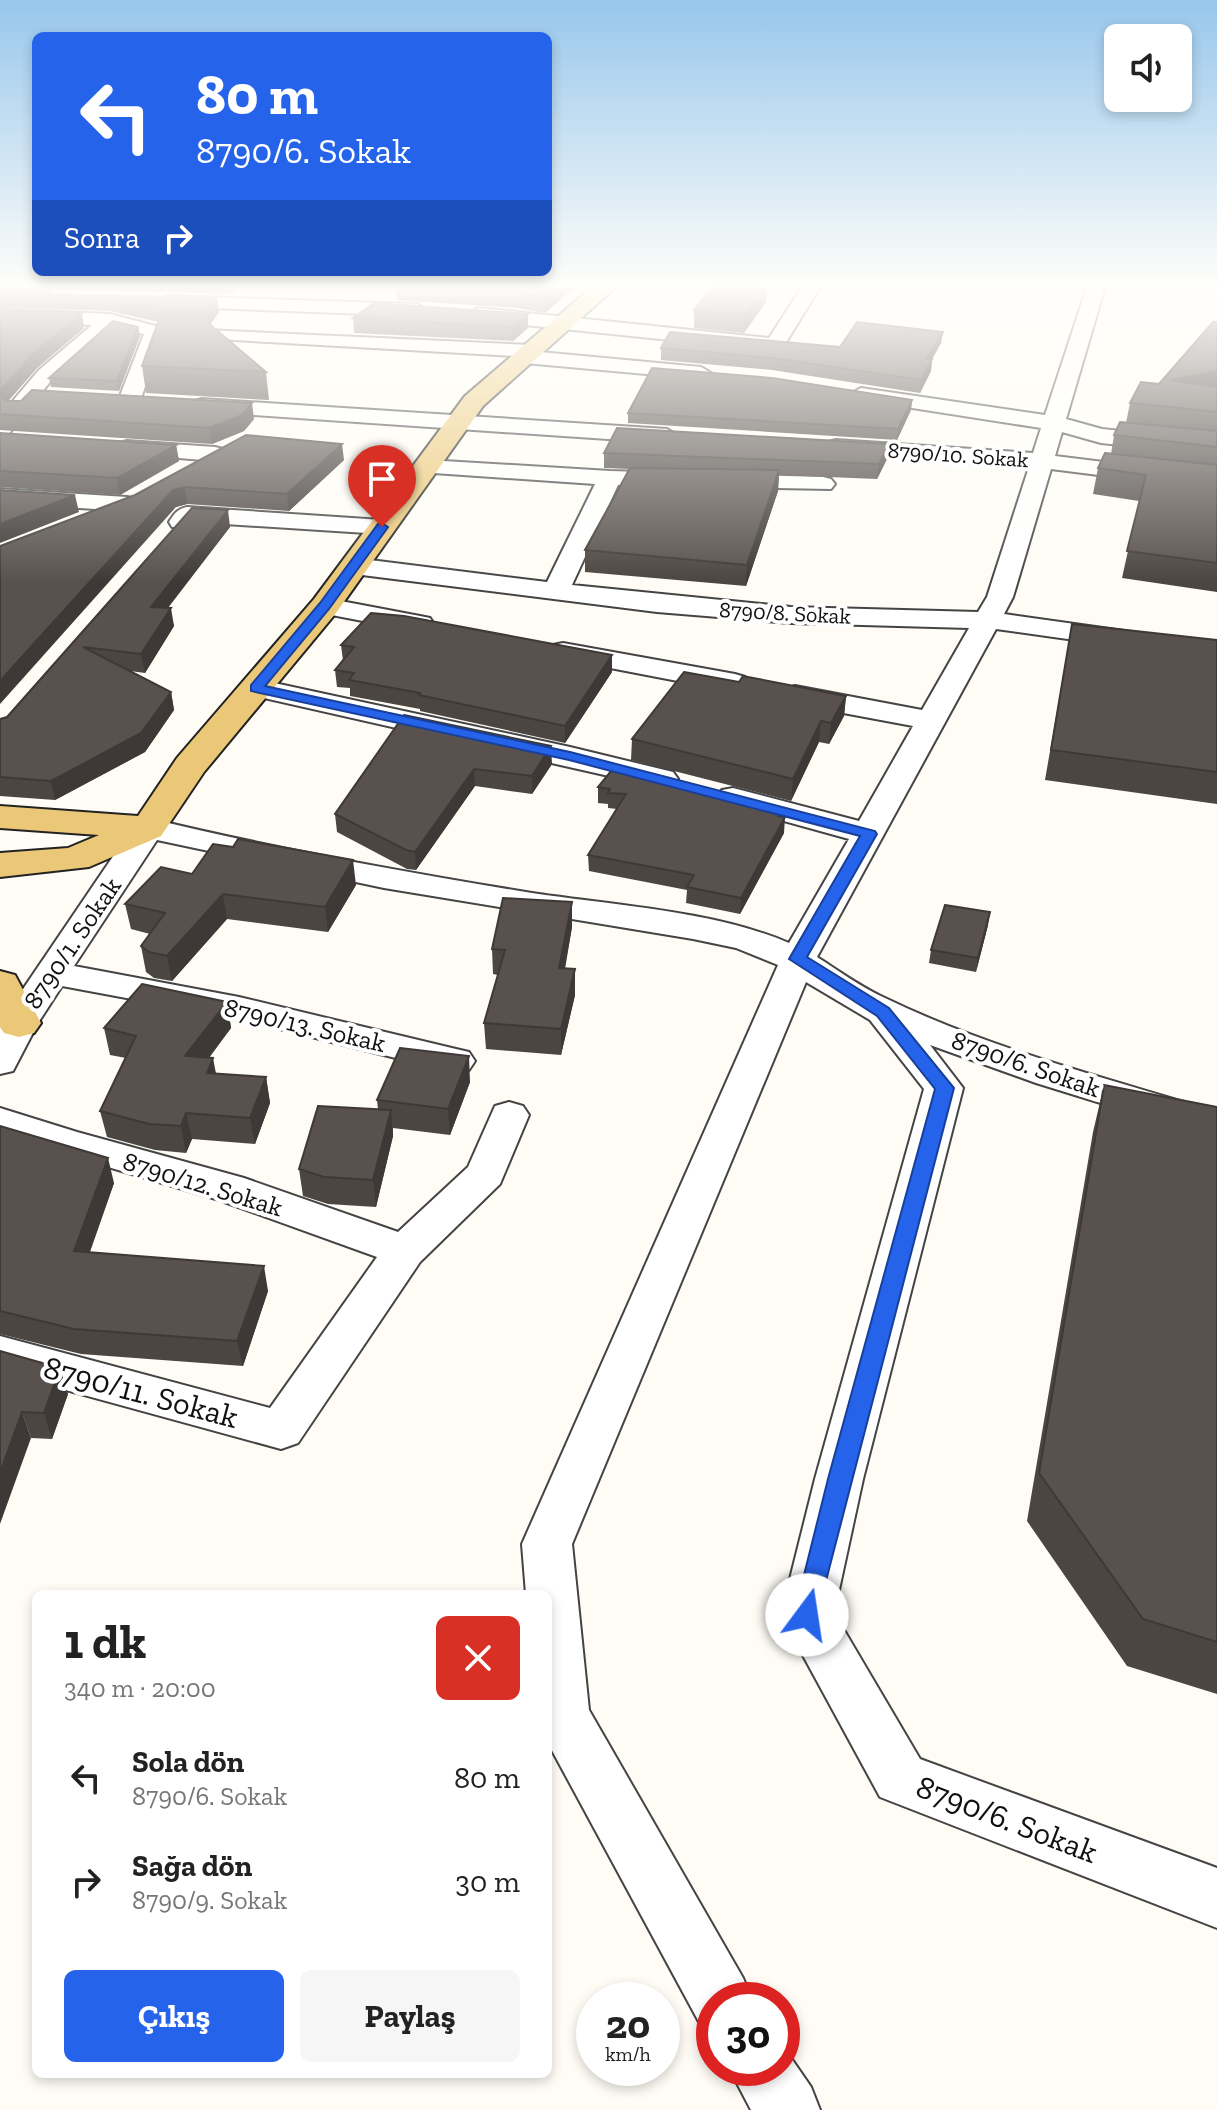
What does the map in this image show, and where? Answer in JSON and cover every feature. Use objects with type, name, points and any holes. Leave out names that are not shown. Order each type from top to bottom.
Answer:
[{"type":"main road","points":[[0,865],[75,859],[148,828],[190,766],[325,606],[474,401],[492,385]]},
{"type":"main road","points":[[0,817],[148,828]]},
{"type":"main road","points":[[0,984],[19,1023]]},
{"type":"street","points":[[5,437],[27,395],[36,385]]},
{"type":"street","points":[[100,400],[137,402],[141,385]]},
{"type":"street","points":[[551,1590],[547,1544],[798,959],[1000,597],[1066,385]]},
{"type":"street","points":[[843,391],[1054,423],[1101,436],[1217,448]]},
{"type":"street","points":[[27,395],[56,397]]},
{"type":"street","points":[[175,405],[685,438]]},
{"type":"street","points":[[271,431],[312,414]]},
{"type":"street","points":[[178,476],[243,442]]},
{"type":"street","name":"8790/10. Sokak","points":[[808,445],[1042,461],[1217,483]]},
{"type":"street","points":[[108,447],[215,454]]},
{"type":"street","points":[[427,467],[610,478],[823,484]]},
{"type":"street","points":[[555,593],[610,478]]},
{"type":"street","points":[[71,527],[152,490]]},
{"type":"street","points":[[0,496],[127,504]]},
{"type":"street","points":[[167,538],[187,514],[382,527]]},
{"type":"street","name":"8790/8. Sokak","points":[[354,566],[555,593],[791,615],[988,620],[1217,652]]},
{"type":"street","points":[[325,606],[450,629]]},
{"type":"street","points":[[543,647],[933,721]]},
{"type":"street","points":[[256,688],[570,756],[869,834]]},
{"type":"street","name":"8790/6. Sokak","points":[[148,828],[359,873],[749,940],[798,959],[883,1012],[1021,1065],[1217,1126]]},
{"type":"street","name":"8790/1. Sokak","points":[[0,1062],[19,1023],[148,828]]},
{"type":"street","name":"8790/13. Sokak","points":[[52,973],[239,1008],[462,1062]]},
{"type":"street","name":"8790/6. Sokak","points":[[883,1012],[944,1088],[839,1479],[807,1615],[900,1778],[1217,1898]]},
{"type":"street","points":[[405,1251],[486,1174],[509,1115]]},
{"type":"street","name":"8790/12. Sokak","points":[[0,1121],[65,1143],[229,1188],[405,1251]]},
{"type":"street","name":"8790/11. Sokak","points":[[0,1354],[281,1430],[405,1251]]},
{"type":"street","points":[[552,1601],[562,1715],[711,1982]]},
{"type":"street","points":[[773,2086],[788,2110]]},
{"type":"building","points":[[643,385],[820,385],[912,400],[898,429],[628,413]]},
{"type":"building","points":[[1139,385],[1217,387],[1217,412],[1130,403]]},
{"type":"building","points":[[32,390],[252,403],[242,415],[209,428],[0,414],[0,393],[5,401],[21,401]]},
{"type":"building","points":[[1120,422],[1217,431],[1217,447],[1114,435]]},
{"type":"building","points":[[617,428],[889,444],[879,464],[604,453]]},
{"type":"building","points":[[0,433],[176,445],[117,478],[0,471]]},
{"type":"building","points":[[246,435],[342,444],[287,494],[185,487],[173,490],[0,681],[0,546],[135,495]]},
{"type":"building","points":[[1105,453],[1217,465],[1217,563],[1127,551],[1146,475],[1098,468]]},
{"type":"building","points":[[630,468],[779,470],[747,565],[585,550]]},
{"type":"building","points":[[0,490],[75,495],[0,524]]},
{"type":"building","points":[[192,508],[228,510],[151,607],[171,608],[141,654],[83,647],[171,692],[141,733],[51,781],[0,777],[0,719],[7,717]]},
{"type":"building","points":[[371,613],[404,616],[612,655],[565,726],[349,680],[354,673],[335,670],[354,647],[341,645]]},
{"type":"building","points":[[1072,624],[1217,640],[1217,772],[1051,750]]},
{"type":"building","points":[[684,672],[739,682],[743,676],[846,696],[831,723],[821,721],[793,779],[632,739]]},
{"type":"building","points":[[404,715],[551,746],[532,776],[474,769],[415,852],[335,814]]},
{"type":"building","points":[[616,765],[781,808],[778,816],[785,817],[741,898],[687,887],[694,875],[588,855],[626,794],[608,793],[610,789],[598,787]]},
{"type":"building","points":[[238,839],[353,860],[325,907],[223,894],[167,956],[149,952],[141,946],[165,913],[125,904],[161,867],[192,874],[213,844],[233,847]]},
{"type":"building","points":[[503,898],[572,902],[559,968],[575,969],[561,1029],[484,1023],[505,950],[492,949]]},
{"type":"building","points":[[945,905],[990,912],[978,958],[931,950]]},
{"type":"building","points":[[142,984],[227,1002],[185,1056],[213,1058],[207,1073],[266,1077],[250,1118],[186,1113],[181,1126],[149,1124],[100,1111],[136,1036],[104,1028]]},
{"type":"building","points":[[400,1048],[469,1056],[448,1109],[377,1100]]},
{"type":"building","points":[[1104,1085],[1217,1107],[1217,1642],[1143,1619],[1039,1473]]},
{"type":"building","points":[[318,1106],[391,1110],[373,1180],[324,1177],[299,1169]]},
{"type":"building","points":[[0,1126],[108,1158],[74,1251],[264,1266],[237,1341],[74,1329],[0,1311]]},
{"type":"building","points":[[0,1351],[60,1368],[44,1413],[22,1412],[0,1473]]},
{"type":"route","points":[[382,527],[325,606],[256,688],[570,756],[869,834],[798,959],[883,1012],[944,1088],[839,1479],[807,1615]]}]
